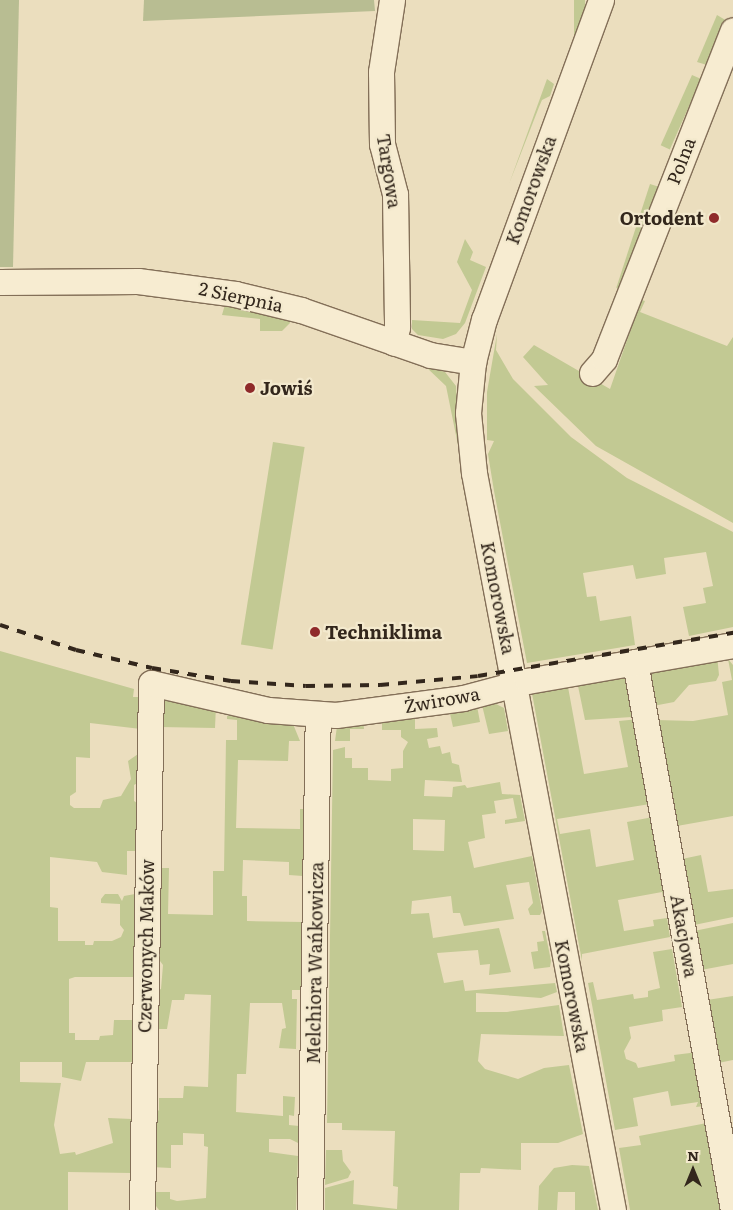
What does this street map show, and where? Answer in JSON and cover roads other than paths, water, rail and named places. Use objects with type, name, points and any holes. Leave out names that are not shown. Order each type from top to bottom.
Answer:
[{"type":"street","name":"Targowa","points":[[392,0],[380,72],[382,144],[395,194],[397,327],[394,343]]},
{"type":"street","name":"Komorowska","points":[[601,0],[486,312],[473,362],[468,413],[470,448],[613,1210]]},
{"type":"street","name":"Polna","points":[[592,373],[604,359],[733,30]]},
{"type":"street","name":"2 Sierpnia","points":[[0,282],[130,281],[216,291],[301,310],[430,355],[473,362]]},
{"type":"street","name":"Żwirowa","points":[[151,683],[248,706],[318,715],[363,713],[479,695],[515,684],[733,645]]},
{"type":"street","name":"Akacjowa","points":[[635,662],[733,1210]]},
{"type":"street","name":"Czerwonych Maków","points":[[142,1210],[151,683]]},
{"type":"street","name":"Melchiora Wańkowicza","points":[[310,1210],[318,715]]},
{"type":"railway","points":[[0,625],[76,650],[152,668],[231,681],[306,686],[380,685],[478,676],[733,633]]},
{"type":"place","name":"Ortodent","points":[[714,218]]},
{"type":"place","name":"Jowiś","points":[[250,388]]},
{"type":"place","name":"Techniklima","points":[[315,632]]}]
